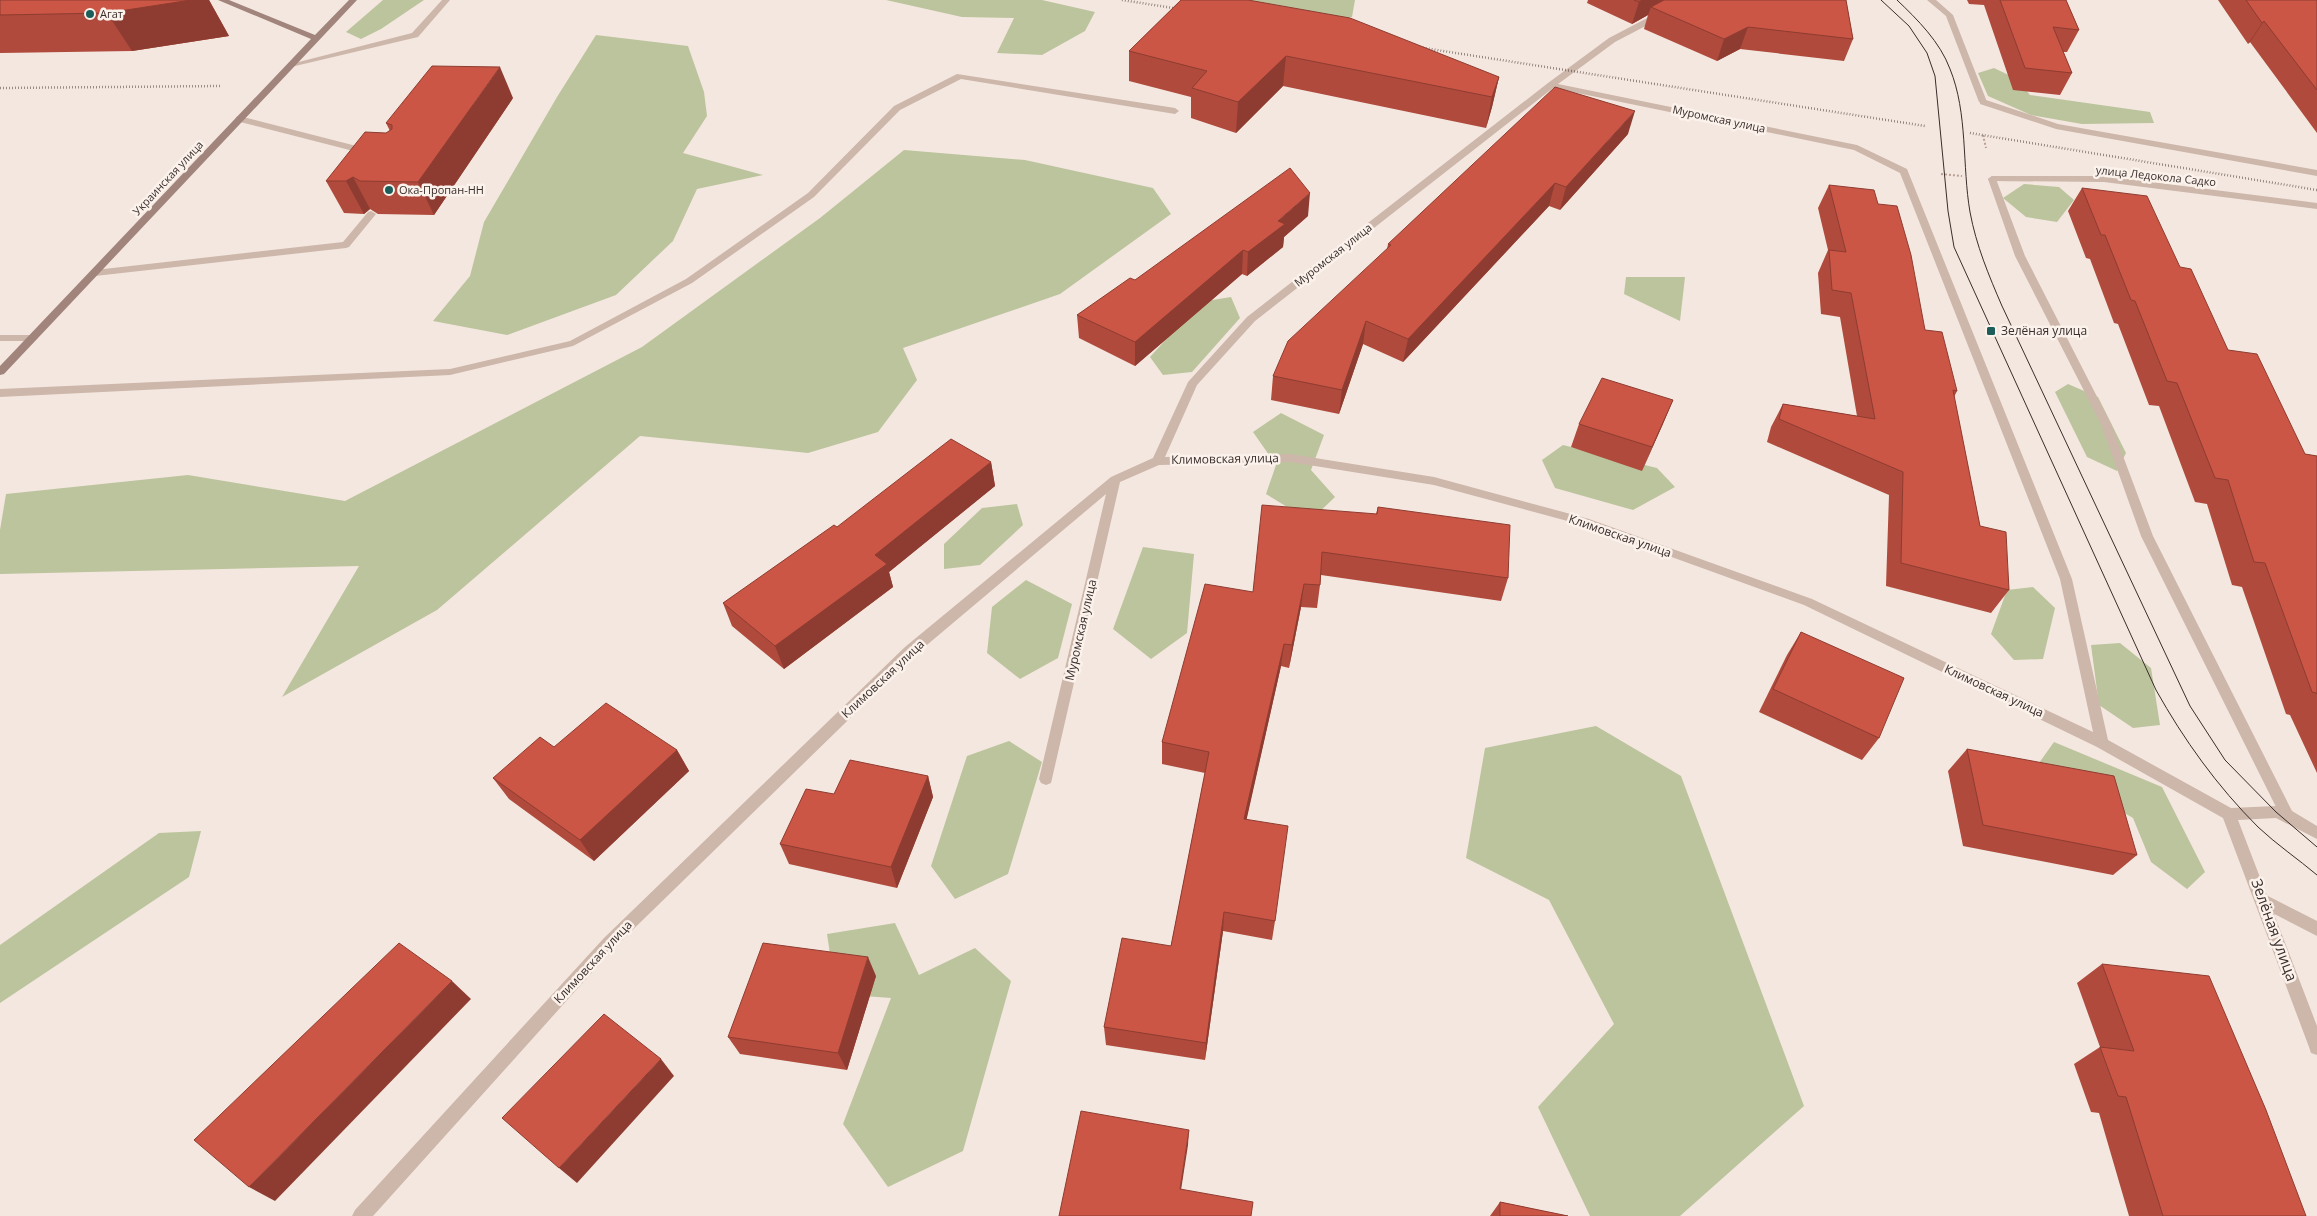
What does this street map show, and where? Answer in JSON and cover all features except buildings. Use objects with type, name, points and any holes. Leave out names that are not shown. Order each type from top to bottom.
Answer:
[{"type":"street","points":[[222,0],[317,38]]},
{"type":"street","name":"Украинская улица","points":[[0,372],[353,0]]},
{"type":"street","points":[[291,65],[415,35],[446,0]]},
{"type":"street","name":"Муромская улица","points":[[1158,460],[1192,384],[1251,319],[1551,85],[1612,40],[1675,7],[1680,0]]},
{"type":"street","points":[[1931,0],[1949,15],[1983,102],[2056,126],[2317,173]]},
{"type":"street","points":[[0,393],[450,372],[573,343],[689,281],[811,195],[897,108],[960,76],[1175,111]]},
{"type":"street","name":"Муромская улица","points":[[1551,85],[1858,148],[1904,171]]},
{"type":"street","points":[[239,119],[374,153]]},
{"type":"street","points":[[1904,171],[2066,579],[2102,743]]},
{"type":"street","points":[[1992,179],[2020,256],[2106,424],[2147,536],[2287,815]]},
{"type":"street","name":"улица Ледокола Садко","points":[[1992,179],[2104,179],[2317,206]]},
{"type":"street","points":[[94,273],[346,245],[371,214]]},
{"type":"street","points":[[0,338],[33,338]]},
{"type":"street","name":"Климовская улица","points":[[361,1216],[616,936],[910,651],[1115,480],[1158,460],[1290,458],[1434,481],[1589,523],[1808,602],[2102,743],[2229,814]]},
{"type":"street","name":"Муромская улица","points":[[1046,780],[1115,480]]},
{"type":"street","points":[[2229,814],[2276,812],[2287,815],[2317,833]]},
{"type":"street","name":"Зелёная улица","points":[[2229,814],[2264,901],[2317,1047]]},
{"type":"street","points":[[2264,901],[2317,929]]},
{"type":"path","points":[[1904,171],[1992,179],[1983,135],[1983,102]]},
{"type":"green space","points":[[383,0],[424,0],[381,29],[361,39],[346,32]]},
{"type":"green space","points":[[886,0],[1042,0],[1095,12],[1085,31],[1042,55],[997,53],[1014,18],[962,17]]},
{"type":"green space","points":[[1180,0],[1355,0],[1352,17],[1318,23],[1186,3]]},
{"type":"green space","points":[[596,35],[688,46],[704,92],[707,116],[683,153],[763,175],[697,189],[673,241],[616,295],[507,335],[433,321],[470,276],[484,222],[557,97]]},
{"type":"green space","points":[[1994,68],[2017,79],[2030,95],[2150,112],[2154,123],[2082,124],[2031,115],[1988,96],[1978,73]]},
{"type":"green space","points":[[904,150],[1025,160],[1153,188],[1171,214],[1060,294],[903,348],[917,380],[878,432],[808,453],[640,436],[437,610],[282,697],[359,566],[0,574],[0,530],[6,494],[188,475],[345,501],[642,347],[820,218]]},
{"type":"green space","points":[[2024,184],[2059,187],[2074,200],[2057,222],[2026,217],[2003,198]]},
{"type":"green space","points":[[1626,277],[1685,277],[1680,321],[1624,294]]},
{"type":"green space","points":[[1231,297],[1240,318],[1192,372],[1163,375],[1150,357],[1200,302]]},
{"type":"green space","points":[[2068,384],[2098,397],[2126,453],[2117,471],[2087,457],[2055,392]]},
{"type":"green space","points":[[1281,413],[1324,435],[1311,470],[1335,497],[1310,521],[1266,494],[1276,465],[1253,432]]},
{"type":"green space","points":[[1563,445],[1657,468],[1675,487],[1633,510],[1555,488],[1542,460]]},
{"type":"green space","points":[[1017,504],[1023,525],[980,565],[944,569],[944,544],[982,508]]},
{"type":"green space","points":[[1143,547],[1194,554],[1187,633],[1151,659],[1113,629]]},
{"type":"green space","points":[[1026,580],[1072,604],[1058,658],[1020,679],[987,653],[992,607]]},
{"type":"green space","points":[[2033,587],[2055,608],[2043,659],[2014,660],[1991,634],[2007,590]]},
{"type":"green space","points":[[2120,643],[2151,668],[2160,725],[2133,728],[2099,705],[2091,645]]},
{"type":"green space","points":[[1596,726],[1681,776],[1804,1106],[1680,1216],[1590,1216],[1538,1107],[1614,1024],[1549,900],[1466,858],[1485,748]]},
{"type":"green space","points":[[1009,741],[1042,762],[1008,874],[955,899],[931,866],[967,756]]},
{"type":"green space","points":[[2054,742],[2162,787],[2205,872],[2187,889],[2151,862],[2133,818],[2039,763]]},
{"type":"green space","points":[[201,831],[189,877],[0,1003],[0,945],[159,833]]},
{"type":"green space","points":[[895,923],[919,975],[975,948],[1011,981],[963,1151],[888,1187],[843,1124],[891,998],[836,994],[827,934]]},
{"type":"tram line","points":[[1881,0],[1909,26],[1927,53],[1935,76],[1948,211],[1954,247],[2156,690],[2178,727],[2215,779],[2258,827],[2317,875]]},
{"type":"tram line","points":[[1897,0],[1920,24],[1946,59],[1960,103],[1970,212],[1979,248],[1988,272],[2002,306],[2190,706],[2225,760],[2276,812],[2317,847]]},
{"type":"railway","points":[[1122,0],[1186,10]]},
{"type":"railway","points":[[1411,46],[1925,126]]},
{"type":"railway","points":[[0,88],[221,86]]},
{"type":"railway","points":[[1970,133],[2317,190]]},
{"type":"place","name":"Агат","points":[[90,14]]},
{"type":"place","name":"Ока-Пропан-НН","points":[[389,190]]},
{"type":"place","name":"Зелёная улица","points":[[1991,331]]}]
